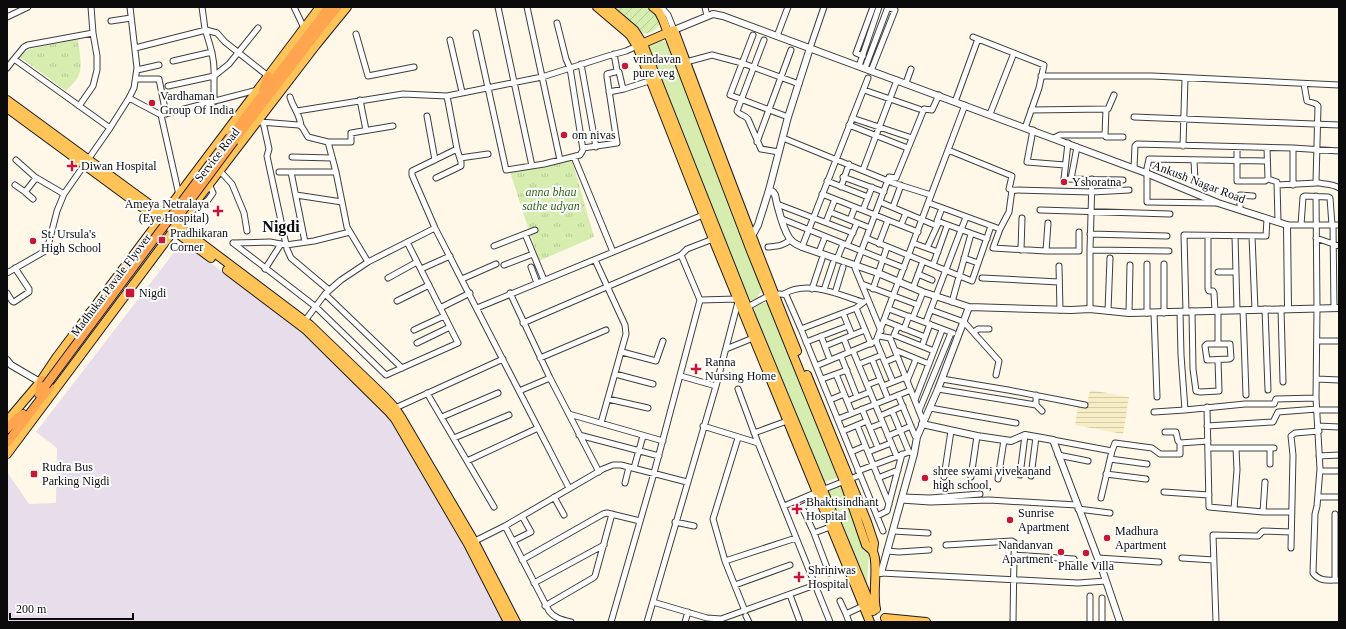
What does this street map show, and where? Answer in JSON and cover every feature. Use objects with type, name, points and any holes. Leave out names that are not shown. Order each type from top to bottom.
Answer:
[{"type":"highway","points":[[260,96],[277,81],[329,7]]},
{"type":"highway","points":[[260,96],[277,81],[337,7]]},
{"type":"highway","name":"Madhukar Pavale Flyover","points":[[8,449],[44,383],[232,139],[260,96]]},
{"type":"highway","name":"Madhukar Pavale Flyover","points":[[7,434],[39,394],[44,383]]},
{"type":"highway","points":[[7,429],[18,417],[23,414]]},
{"type":"main road","points":[[277,81],[304,28],[320,7]]},
{"type":"main road","name":"Service Road","points":[[8,449],[209,184],[260,122],[277,81],[347,7]]},
{"type":"main road","points":[[597,7],[640,45],[649,81],[704,215],[712,239],[742,303],[753,338],[787,421],[872,615]]},
{"type":"main road","points":[[607,7],[634,30],[819,494],[830,527],[863,606],[872,615]]},
{"type":"main road","points":[[653,7],[659,12],[686,62],[752,236],[771,295]]},
{"type":"main road","points":[[640,45],[670,31]]},
{"type":"main road","points":[[670,31],[771,295],[847,480],[867,522],[874,543],[873,551],[878,573],[872,615]]},
{"type":"main road","points":[[7,421],[44,383],[178,195],[260,96]]},
{"type":"main road","points":[[8,104],[303,324],[392,410],[395,419],[471,543],[516,622]]},
{"type":"main road","points":[[847,480],[866,545],[873,551]]},
{"type":"main road","points":[[471,543],[508,622]]},
{"type":"main road","points":[[872,615],[882,612],[884,620],[926,622]]},
{"type":"street","points":[[7,17],[28,7]]},
{"type":"street","points":[[79,106],[96,79],[97,56],[91,7]]},
{"type":"street","points":[[7,273],[47,250],[57,211],[64,194],[129,98],[136,79],[137,70],[130,7]]},
{"type":"street","points":[[202,7],[212,52],[214,68],[214,102]]},
{"type":"street","points":[[294,7],[304,28]]},
{"type":"street","points":[[498,7],[532,166]]},
{"type":"street","points":[[527,7],[560,160]]},
{"type":"street","points":[[661,7],[668,15],[670,31],[707,16],[705,7]]},
{"type":"street","points":[[777,36],[788,7]]},
{"type":"street","points":[[752,236],[758,225],[769,190],[788,117],[824,7]]},
{"type":"street","points":[[863,56],[856,53],[873,7]]},
{"type":"street","points":[[862,67],[863,56],[879,7]]},
{"type":"street","points":[[862,67],[887,7],[894,10],[871,70]]},
{"type":"street","name":"Ankush Nagar Road","points":[[707,16],[713,14],[723,16],[1068,143],[1134,168],[1218,203],[1287,225]]},
{"type":"street","points":[[111,21],[131,18]]},
{"type":"street","points":[[476,33],[506,170],[574,157],[580,155],[583,148],[570,68],[566,60],[557,23]]},
{"type":"street","points":[[168,86],[214,76],[239,53],[258,28]]},
{"type":"street","points":[[135,48],[206,30],[217,33],[225,42],[277,81]]},
{"type":"street","points":[[7,68],[24,47],[28,45],[93,33]]},
{"type":"street","points":[[356,34],[368,76],[414,67]]},
{"type":"street","points":[[753,35],[730,95],[788,117]]},
{"type":"street","points":[[955,102],[975,38],[1044,65],[1039,88],[1025,128]]},
{"type":"street","points":[[450,40],[462,92]]},
{"type":"street","points":[[764,40],[737,109],[738,112],[748,120],[761,149],[779,152]]},
{"type":"street","points":[[297,111],[403,94],[447,96],[542,77],[626,51],[640,45]]},
{"type":"street","points":[[757,142],[791,50]]},
{"type":"street","points":[[173,61],[212,52]]},
{"type":"street","points":[[990,114],[1014,53]]},
{"type":"street","points":[[583,148],[616,143],[607,75],[617,70],[614,54]]},
{"type":"street","points":[[686,62],[712,55],[742,63],[799,84]]},
{"type":"street","points":[[14,59],[110,128]]},
{"type":"street","points":[[582,64],[596,147]]},
{"type":"street","points":[[137,70],[159,65]]},
{"type":"street","points":[[906,83],[910,69]]},
{"type":"street","points":[[619,72],[622,89]]},
{"type":"street","points":[[1041,76],[1152,76],[1339,85]]},
{"type":"street","points":[[802,246],[868,78]]},
{"type":"street","points":[[1183,146],[1185,78]]},
{"type":"street","points":[[136,79],[159,79],[178,195]]},
{"type":"street","points":[[863,170],[897,80]]},
{"type":"street","points":[[609,92],[649,81]]},
{"type":"street","points":[[1304,84],[1307,101],[1318,106],[1317,183]]},
{"type":"street","points":[[864,90],[919,108]]},
{"type":"street","points":[[1105,135],[1106,109],[1108,109],[1114,95]]},
{"type":"street","points":[[129,98],[164,114],[214,102],[260,96]]},
{"type":"street","points":[[436,178],[461,166],[447,96]]},
{"type":"street","points":[[922,422],[907,379],[890,338],[880,334],[855,268],[888,180],[890,177],[896,178],[924,109],[932,110],[939,96]]},
{"type":"street","points":[[290,97],[300,118],[301,126],[308,138],[328,142],[351,142],[351,133],[394,126]]},
{"type":"street","points":[[360,100],[366,130]]},
{"type":"street","points":[[816,366],[874,342],[880,334],[898,282],[965,105]]},
{"type":"street","points":[[1031,110],[1106,109]]},
{"type":"street","points":[[427,116],[434,160]]},
{"type":"street","points":[[1134,117],[1339,125]]},
{"type":"street","points":[[852,118],[909,137]]},
{"type":"street","points":[[301,126],[260,122],[269,148],[267,156],[286,249],[291,258],[402,368]]},
{"type":"street","points":[[849,125],[905,147]]},
{"type":"street","points":[[1033,130],[1027,162],[1065,165]]},
{"type":"street","points":[[1054,138],[1060,135],[1105,135],[1106,137],[1123,137]]},
{"type":"street","points":[[783,138],[888,180],[931,195]]},
{"type":"street","points":[[328,142],[336,172],[347,227],[368,262]]},
{"type":"street","points":[[1068,143],[1064,179],[1123,180]]},
{"type":"street","points":[[1134,168],[1136,145],[1293,148],[1339,151]]},
{"type":"street","points":[[1071,179],[1077,147]]},
{"type":"street","points":[[1237,147],[1237,181],[1265,181],[1268,179],[1277,182],[1278,222]]},
{"type":"street","points":[[1267,148],[1268,179]]},
{"type":"street","points":[[1293,148],[1293,185]]},
{"type":"street","points":[[458,149],[412,171],[412,175],[435,228],[470,293],[568,488]]},
{"type":"street","points":[[948,150],[1012,176],[1009,189],[1012,190],[1009,212],[1000,229],[993,248],[1079,251],[1079,232]]},
{"type":"street","points":[[460,158],[488,154]]},
{"type":"street","points":[[292,157],[332,158]]},
{"type":"street","points":[[574,157],[613,252]]},
{"type":"street","points":[[1147,212],[1146,173],[1149,159],[1267,160]]},
{"type":"street","points":[[16,160],[36,178],[64,194]]},
{"type":"street","points":[[1194,160],[1195,181]]},
{"type":"street","points":[[841,187],[848,164]]},
{"type":"street","points":[[220,171],[232,184],[244,213],[247,231]]},
{"type":"street","points":[[278,172],[336,172]]},
{"type":"street","points":[[291,172],[305,242]]},
{"type":"street","points":[[844,176],[884,192]]},
{"type":"street","points":[[25,192],[36,178]]},
{"type":"street","points":[[1090,309],[1092,179]]},
{"type":"street","points":[[827,182],[868,197]]},
{"type":"street","points":[[1277,185],[1317,183],[1332,184],[1339,188]]},
{"type":"street","points":[[892,207],[901,185]]},
{"type":"street","points":[[15,186],[33,199]]},
{"type":"street","points":[[863,210],[872,187]]},
{"type":"street","points":[[769,190],[775,195],[790,240],[819,252],[835,261],[878,273],[923,292],[969,307],[1060,310],[1090,309],[1129,313],[1337,308],[1333,244],[1335,225],[1330,198],[1316,196],[1303,197],[1301,225]]},
{"type":"street","points":[[1012,190],[1092,192],[1129,190]]},
{"type":"street","points":[[822,194],[918,232]]},
{"type":"street","points":[[296,195],[342,202]]},
{"type":"street","points":[[1240,210],[1240,195],[1253,196]]},
{"type":"street","points":[[1316,196],[1318,308],[1316,398],[1320,471],[1315,514],[1313,572],[1317,578],[1323,580],[1337,580],[1335,514]]},
{"type":"street","points":[[826,222],[835,199]]},
{"type":"street","points":[[880,202],[922,220],[961,230],[987,239]]},
{"type":"street","points":[[1147,202],[1218,203]]},
{"type":"street","points":[[929,203],[1000,229]]},
{"type":"street","points":[[777,204],[853,233]]},
{"type":"street","points":[[850,220],[855,207]]},
{"type":"street","points":[[927,248],[938,224],[937,221],[942,208]]},
{"type":"street","points":[[1040,210],[1147,212],[1170,214]]},
{"type":"street","points":[[830,212],[870,228]]},
{"type":"street","points":[[901,226],[906,212]]},
{"type":"street","points":[[477,308],[704,215]]},
{"type":"street","points":[[922,346],[931,310],[966,217]]},
{"type":"street","points":[[1021,250],[1022,218]]},
{"type":"street","points":[[782,219],[904,268]]},
{"type":"street","points":[[1218,360],[1219,391],[1196,391],[1186,312],[1184,235],[1266,236],[1267,219]]},
{"type":"street","points":[[879,244],[888,220]]},
{"type":"street","points":[[824,290],[835,261],[853,233],[857,223]]},
{"type":"street","points":[[1046,251],[1048,223]]},
{"type":"street","points":[[1288,308],[1287,225],[1335,225]]},
{"type":"street","points":[[933,265],[947,226]]},
{"type":"street","points":[[866,238],[972,281],[991,226]]},
{"type":"street","points":[[303,324],[327,292],[341,280],[368,262],[435,228]]},
{"type":"street","points":[[494,246],[535,230]]},
{"type":"street","points":[[350,232],[305,242],[284,244],[258,242],[233,243],[316,307],[386,375],[458,343],[407,242]]},
{"type":"street","points":[[524,234],[544,280]]},
{"type":"street","points":[[952,302],[971,234]]},
{"type":"street","points":[[1090,234],[1167,236]]},
{"type":"street","points":[[1208,236],[1208,288],[1209,291],[1213,291],[1214,293],[1218,344]]},
{"type":"street","points":[[1235,236],[1236,272],[1246,395]]},
{"type":"street","points":[[1252,236],[1255,310]]},
{"type":"street","points":[[819,252],[825,237]]},
{"type":"street","points":[[1316,238],[1339,246]]},
{"type":"street","points":[[523,323],[681,255],[687,249],[712,239]]},
{"type":"street","points":[[768,247],[780,246],[790,240]]},
{"type":"street","points":[[913,243],[938,252]]},
{"type":"street","points":[[265,269],[284,244]]},
{"type":"street","points":[[873,289],[887,247]]},
{"type":"street","points":[[1090,250],[1169,251]]},
{"type":"street","points":[[504,265],[533,254]]},
{"type":"street","points":[[611,622],[659,456],[700,300],[681,255]]},
{"type":"street","points":[[421,269],[450,256]]},
{"type":"street","points":[[964,258],[978,263]]},
{"type":"street","points":[[1108,311],[1110,258]]},
{"type":"street","points":[[812,289],[822,259]]},
{"type":"street","points":[[595,260],[626,329],[626,338],[601,423]]},
{"type":"street","points":[[913,288],[923,260]]},
{"type":"street","points":[[388,278],[417,262]]},
{"type":"street","points":[[462,279],[496,264]]},
{"type":"street","points":[[1146,264],[1157,397]]},
{"type":"street","points":[[1164,264],[1164,312]]},
{"type":"street","points":[[1059,266],[1060,310]]},
{"type":"street","points":[[1129,313],[1130,266]]},
{"type":"street","points":[[531,267],[537,283]]},
{"type":"street","points":[[835,293],[843,267]]},
{"type":"street","points":[[7,293],[14,302],[29,292],[29,289],[15,268]]},
{"type":"street","points":[[1218,272],[1236,272]]},
{"type":"street","points":[[918,274],[932,280]]},
{"type":"street","points":[[982,278],[1059,282]]},
{"type":"street","points":[[862,284],[918,305]]},
{"type":"street","points":[[397,301],[429,285]]},
{"type":"street","points":[[700,300],[742,303],[771,295],[784,294],[793,289],[812,289],[824,290],[862,302],[868,301]]},
{"type":"street","points":[[904,329],[918,305],[923,292]]},
{"type":"street","points":[[440,308],[470,293]]},
{"type":"street","points":[[510,294],[540,358],[599,472]]},
{"type":"street","points":[[784,294],[786,295],[801,329],[883,531]]},
{"type":"street","points":[[801,329],[856,308],[862,302]]},
{"type":"street","points":[[646,622],[726,349],[742,303]]},
{"type":"street","points":[[969,307],[938,389],[922,422],[912,453],[893,531],[878,573],[1078,583],[1106,581]]},
{"type":"street","points":[[856,308],[865,330],[882,355],[893,382]]},
{"type":"street","points":[[889,308],[942,330],[959,335]]},
{"type":"street","points":[[1265,309],[1268,390]]},
{"type":"street","points":[[1281,309],[1283,382]]},
{"type":"street","points":[[931,310],[964,322],[999,361],[996,375]]},
{"type":"street","points":[[1185,410],[1181,355],[1186,312]]},
{"type":"street","points":[[843,313],[852,335]]},
{"type":"street","points":[[414,330],[444,316]]},
{"type":"street","points":[[884,321],[925,337]]},
{"type":"street","points":[[806,342],[848,326]]},
{"type":"street","points":[[898,326],[894,335],[934,351]]},
{"type":"street","points":[[417,343],[450,327]]},
{"type":"street","points":[[974,332],[978,329],[989,329]]},
{"type":"street","points":[[540,358],[606,330]]},
{"type":"street","points":[[825,346],[865,330]]},
{"type":"street","points":[[915,400],[942,330]]},
{"type":"street","points":[[919,411],[951,333]]},
{"type":"street","points":[[821,336],[830,360]]},
{"type":"street","points":[[726,349],[753,338]]},
{"type":"street","points":[[844,339],[859,364],[891,443],[900,456],[898,470],[887,511],[867,522]]},
{"type":"street","points":[[622,352],[656,361],[663,341]]},
{"type":"street","points":[[1317,341],[1339,341]]},
{"type":"street","points":[[1207,344],[1218,344],[1230,344],[1232,357],[1229,359],[1207,360],[1205,346],[1207,344]]},
{"type":"street","points":[[895,350],[929,364]]},
{"type":"street","points":[[859,364],[882,355]]},
{"type":"street","points":[[841,356],[857,396]]},
{"type":"street","points":[[885,362],[898,357]]},
{"type":"street","points":[[392,410],[503,359]]},
{"type":"street","points":[[872,359],[888,399]]},
{"type":"street","points":[[907,379],[916,359]]},
{"type":"street","points":[[7,360],[11,365],[44,383]]},
{"type":"street","points":[[822,380],[847,370]]},
{"type":"street","points":[[615,374],[653,384]]},
{"type":"street","points":[[836,374],[852,413]]},
{"type":"street","points":[[681,376],[716,386]]},
{"type":"street","points":[[519,391],[550,378]]},
{"type":"street","points":[[883,386],[907,379]]},
{"type":"street","points":[[942,379],[1085,405]]},
{"type":"street","points":[[1317,379],[1339,380]]},
{"type":"street","points":[[867,385],[880,380]]},
{"type":"street","points":[[938,389],[1036,405],[1042,411]]},
{"type":"street","points":[[738,390],[830,622]]},
{"type":"street","points":[[838,419],[911,390]]},
{"type":"street","points":[[847,400],[870,392]]},
{"type":"street","points":[[427,393],[494,507]]},
{"type":"street","points":[[442,417],[498,393]]},
{"type":"street","points":[[830,400],[844,394]]},
{"type":"street","points":[[898,395],[915,436],[917,437]]},
{"type":"street","points":[[1036,395],[1036,405]]},
{"type":"street","points":[[1154,412],[1245,404],[1274,404],[1276,399],[1316,398]]},
{"type":"street","points":[[608,399],[648,408]]},
{"type":"street","points":[[880,416],[903,406]]},
{"type":"street","points":[[930,408],[1016,423]]},
{"type":"street","points":[[1207,408],[1209,507],[1263,512],[1291,512]]},
{"type":"street","points":[[862,409],[878,448]]},
{"type":"street","points":[[892,410],[912,453]]},
{"type":"street","points":[[1207,426],[1273,422],[1278,412],[1339,410]]},
{"type":"street","points":[[569,414],[663,441]]},
{"type":"street","points":[[454,438],[509,415]]},
{"type":"street","points":[[754,433],[787,421]]},
{"type":"street","points":[[842,431],[867,421]]},
{"type":"street","points":[[922,422],[951,431],[1004,440],[1011,441],[1025,435],[1112,451]]},
{"type":"street","points":[[870,428],[883,423]]},
{"type":"street","points":[[856,425],[889,504]]},
{"type":"street","points":[[703,426],[758,443]]},
{"type":"street","points":[[888,436],[911,426]]},
{"type":"street","points":[[1291,548],[1293,455],[1291,434],[1339,427]]},
{"type":"street","points":[[467,461],[538,428]]},
{"type":"street","points":[[944,476],[951,431]]},
{"type":"street","points":[[1101,498],[1115,443],[1152,448],[1160,454],[1180,454],[1180,443],[1176,432],[1165,432]]},
{"type":"street","points":[[579,434],[659,456]]},
{"type":"street","points":[[1020,474],[1025,435]]},
{"type":"street","points":[[625,483],[639,451],[643,436]]},
{"type":"street","points":[[971,477],[978,436]]},
{"type":"street","points":[[1031,476],[1036,437]]},
{"type":"street","points":[[738,438],[713,519],[734,585],[746,613],[748,622]]},
{"type":"street","points":[[998,479],[1004,440]]},
{"type":"street","points":[[1053,440],[1098,558],[1120,622]]},
{"type":"street","points":[[1180,443],[1208,441]]},
{"type":"street","points":[[868,452],[891,443]]},
{"type":"street","points":[[851,452],[865,446]]},
{"type":"street","points":[[1208,448],[1272,448],[1270,464]]},
{"type":"street","points":[[1234,509],[1237,470],[1236,448]]},
{"type":"street","points":[[784,506],[819,494],[873,465],[912,453]]},
{"type":"street","points":[[1058,455],[1088,461]]},
{"type":"street","points":[[1319,456],[1339,455]]},
{"type":"street","points":[[1110,459],[1147,464]]},
{"type":"street","points":[[471,543],[505,526],[568,488],[613,465],[631,467],[687,482]]},
{"type":"street","points":[[878,478],[898,470]]},
{"type":"street","points":[[1320,471],[1339,471]]},
{"type":"street","points":[[1106,474],[1146,479]]},
{"type":"street","points":[[1263,512],[1265,482]]},
{"type":"street","points":[[1164,492],[1209,495]]},
{"type":"street","points":[[819,494],[802,507],[814,533],[829,573]]},
{"type":"street","points":[[901,499],[980,494]]},
{"type":"street","points":[[554,497],[564,515]]},
{"type":"street","points":[[1318,497],[1339,497]]},
{"type":"street","points":[[901,499],[930,502],[989,500],[1078,507],[1110,513]]},
{"type":"street","points":[[522,560],[603,514],[612,514],[640,521]]},
{"type":"street","points":[[545,606],[595,576],[612,514]]},
{"type":"street","points":[[513,541],[531,532],[522,516]]},
{"type":"street","points":[[675,522],[694,526]]},
{"type":"street","points":[[505,526],[545,606],[552,615],[571,622]]},
{"type":"street","points":[[814,533],[830,527]]},
{"type":"street","points":[[893,531],[928,533]]},
{"type":"street","points":[[1216,622],[1213,535],[1258,536],[1263,532],[1291,532]]},
{"type":"street","points":[[726,561],[796,538]]},
{"type":"street","points":[[946,545],[1012,541],[1015,543],[1013,622]]},
{"type":"street","points":[[534,583],[604,545]]},
{"type":"street","points":[[887,551],[899,552],[929,550]]},
{"type":"street","points":[[1014,555],[1074,559]]},
{"type":"street","points":[[1098,558],[1159,562]]},
{"type":"street","points":[[1182,558],[1214,560]]},
{"type":"street","points":[[734,585],[790,565]]},
{"type":"street","points":[[653,602],[714,619],[746,613],[815,585]]},
{"type":"street","points":[[790,595],[800,622]]},
{"type":"street","points":[[1090,596],[1090,622]]},
{"type":"street","points":[[1102,598],[1102,622]]},
{"type":"street","points":[[840,601],[849,622]]},
{"type":"street","points":[[846,614],[863,606]]},
{"type":"street","points":[[685,622],[688,612]]},
{"type":"shaded area","points":[[182,242],[303,331],[386,414],[458,537],[504,622],[7,622],[7,472],[29,504],[56,503],[57,448],[36,432]]},
{"type":"shaded area","points":[[1090,390],[1129,397],[1123,434],[1075,425],[1078,407],[1086,408]]},
{"type":"green space","points":[[613,7],[649,7],[653,10],[661,22],[652,32],[640,33]]},
{"type":"green space","points":[[78,39],[80,59],[79,75],[66,91],[20,57],[23,53],[30,49]]},
{"type":"green space","points":[[661,41],[667,42],[671,49],[762,286],[758,296],[754,300],[748,302],[646,48]]},
{"type":"green space","name":"anna bhau sathe udyan","points":[[572,160],[594,237],[539,261],[510,172]]},
{"type":"green space","points":[[762,303],[768,303],[838,477],[822,483],[753,314],[755,307]]},
{"type":"green space","points":[[842,484],[869,553],[867,585],[865,588],[825,491]]},
{"type":"place","name":"vrindavan pure veg","points":[[625,66]]},
{"type":"place","name":"Vardhaman Group Of India","points":[[152,103]]},
{"type":"place","name":"om nivas","points":[[564,135]]},
{"type":"place","name":"Diwan Hospital","points":[[72,166]]},
{"type":"place","name":"Yshoratna","points":[[1064,182]]},
{"type":"place","name":"Ameya Netralaya (Eye Hospital)","points":[[218,211]]},
{"type":"place","name":"Pradhikaran Corner","points":[[162,240]]},
{"type":"place","name":"St. Ursula's High School","points":[[33,241]]},
{"type":"place","name":"Nigdi","points":[[130,293]]},
{"type":"place","name":"Ranna Nursing Home","points":[[696,369]]},
{"type":"place","name":"Rudra Bus Parking Nigdi","points":[[34,474]]},
{"type":"place","name":"shree swami vivekanand high school,","points":[[925,478]]},
{"type":"place","name":"Bhaktisindhant Hospital","points":[[797,509]]},
{"type":"place","name":"Sunrise Apartment","points":[[1010,520]]},
{"type":"place","name":"Madhura Apartment","points":[[1107,538]]},
{"type":"place","name":"Nandanvan Apartment","points":[[1061,552]]},
{"type":"place","name":"Phalle Villa","points":[[1086,553]]},
{"type":"place","name":"Shriniwas Hospital","points":[[799,577]]},
{"type":"district","name":"Nigdi","points":[[281,226]]}]
